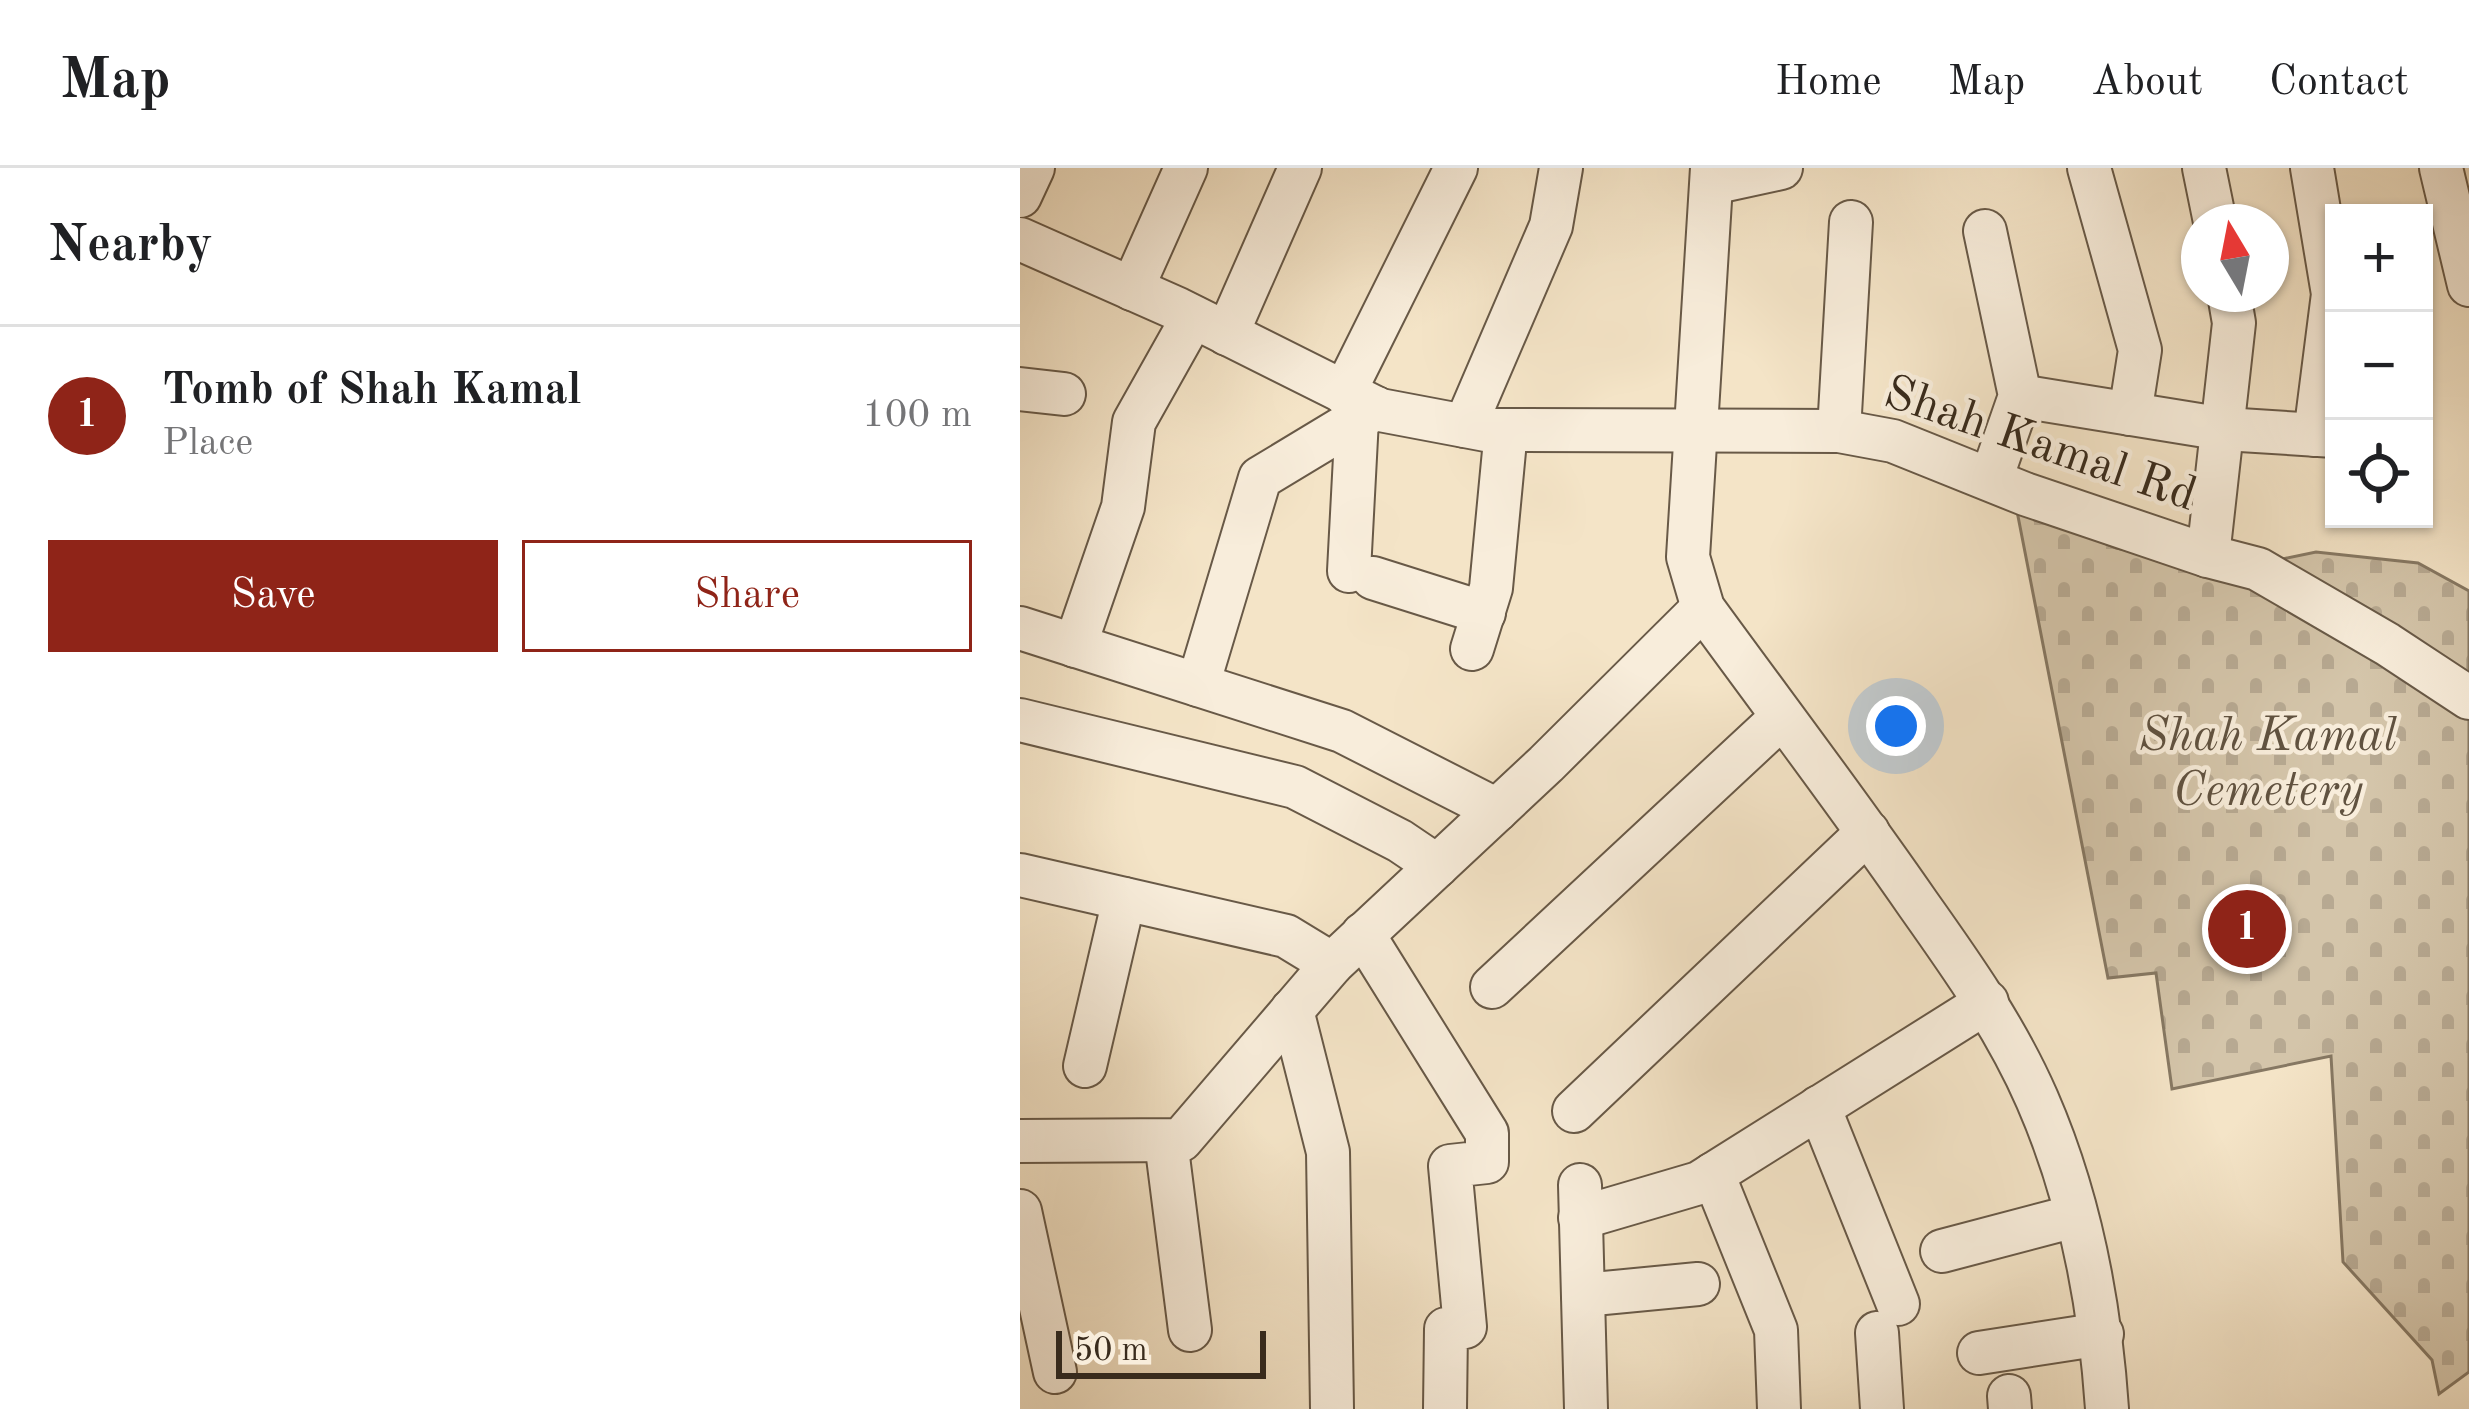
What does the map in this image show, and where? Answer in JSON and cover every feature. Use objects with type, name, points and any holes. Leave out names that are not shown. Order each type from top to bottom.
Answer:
[{"type":"street","points":[[1020,196],[1033,168]]},
{"type":"street","points":[[1132,289],[1186,168]]},
{"type":"street","points":[[1075,646],[1123,507],[1134,422],[1210,326],[1300,168]]},
{"type":"street","points":[[1456,168],[1359,407],[1361,575],[1478,631],[1491,588],[1485,428],[1551,226],[1561,168]]},
{"type":"street","points":[[1781,168],[1712,175],[1688,557],[1703,608],[1987,1002],[2036,1095],[2062,1161],[2102,1334],[2107,1409]]},
{"type":"street","points":[[2089,168],[2140,350],[2130,414]]},
{"type":"street","points":[[2204,168],[2211,204]]},
{"type":"street","points":[[2312,168],[2333,294],[2326,420]]},
{"type":"street","points":[[2441,168],[2469,285]]},
{"type":"street","points":[[1839,431],[1851,222]]},
{"type":"street","points":[[1985,231],[2020,396],[1991,479]]},
{"type":"street","name":"Shah Kamal Rd","points":[[1020,239],[1210,326],[1359,407],[1485,428],[1839,431],[1893,441],[2208,556],[2258,568],[2469,698]]},
{"type":"street","points":[[2208,556],[2232,312]]},
{"type":"street","points":[[1020,389],[1064,394]]},
{"type":"street","points":[[2020,396],[2224,429],[2325,436]]},
{"type":"street","points":[[1198,685],[1260,478],[1359,407]]},
{"type":"street","points":[[1020,1141],[1180,1141],[1332,964],[1703,608]]},
{"type":"street","points":[[1020,628],[1342,730],[1497,810]]},
{"type":"street","points":[[1492,987],[1782,717]]},
{"type":"street","points":[[1020,721],[1295,788],[1400,841],[1437,866]]},
{"type":"street","points":[[1574,1111],[1868,832]]},
{"type":"street","points":[[1020,874],[1286,936],[1332,964]]},
{"type":"street","points":[[1084,1066],[1124,898]]},
{"type":"street","points":[[1364,934],[1487,1133],[1487,1162],[1450,1166],[1465,1327],[1446,1330],[1445,1409]]},
{"type":"street","points":[[1586,1409],[1580,1202],[1699,1183],[1987,1002]]},
{"type":"street","points":[[1292,1010],[1328,1152],[1332,1409]]},
{"type":"street","points":[[1819,1107],[1887,1318],[1882,1409]]},
{"type":"street","points":[[1166,1141],[1190,1330]]},
{"type":"street","points":[[1713,1174],[1776,1330],[1779,1409]]},
{"type":"street","points":[[1020,1211],[1030,1310],[1055,1372]]},
{"type":"street","points":[[1942,1251],[2075,1216]]},
{"type":"street","points":[[1582,1295],[1698,1284]]},
{"type":"street","points":[[1978,1353],[2102,1334]]},
{"type":"green space","name":"Shah Kamal Cemetery","points":[[2016,506],[2116,548],[2208,566],[2235,569],[2316,552],[2418,563],[2469,591],[2469,1372],[2439,1394],[2432,1360],[2343,1262],[2331,1056],[2172,1089],[2156,973],[2108,978]]},
{"type":"building","points":[[2268,895],[2278,954],[2226,962],[2216,904]]},
{"type":"place","name":"Tomb of Shah Kamal","points":[[2247,929]]}]
